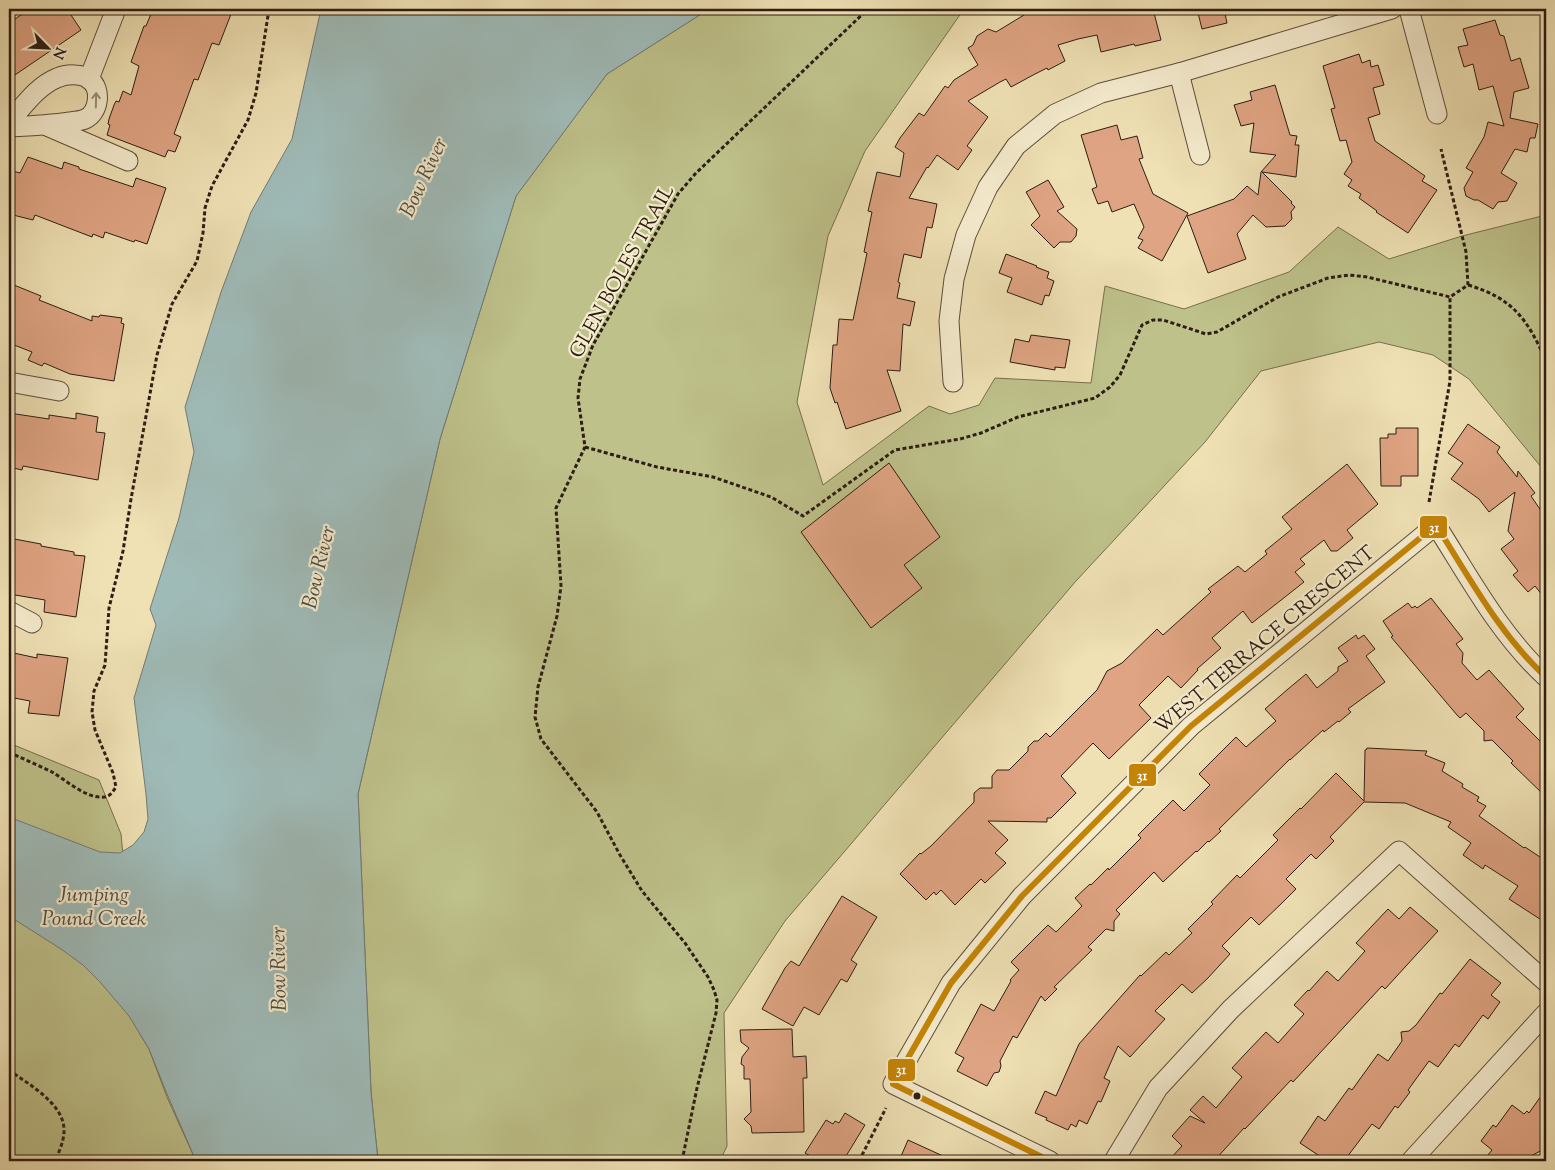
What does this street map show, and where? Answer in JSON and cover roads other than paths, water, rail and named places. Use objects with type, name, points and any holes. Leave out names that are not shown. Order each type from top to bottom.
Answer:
[{"type":"street","points":[[90,79],[116,9]]},
{"type":"street","points":[[953,382],[949,321],[954,279],[966,235],[988,187],[1016,146],[1055,114],[1101,93],[1179,73],[1392,9]]},
{"type":"street","points":[[1409,9],[1436,114]]},
{"type":"street","points":[[1179,73],[1200,155]]},
{"type":"street","points":[[9,122],[40,88],[57,78],[72,74],[90,79],[96,87],[98,100],[95,111],[85,119],[47,126],[9,128]]},
{"type":"street","points":[[47,126],[128,161]]},
{"type":"street","points":[[9,382],[59,390]]},
{"type":"street","name":"WEST TERRACE CRESCENT","points":[[1050,1161],[893,1084],[951,983],[1022,896],[1191,726],[1436,525],[1498,622],[1546,677]]},
{"type":"street","points":[[9,612],[32,623]]},
{"type":"street","points":[[1114,1161],[1158,1088],[1231,1009],[1398,851],[1546,982]]},
{"type":"street","points":[[1411,1161],[1546,1013]]},
{"type":"water","points":[[321,9],[709,9],[607,74],[516,196],[440,439],[358,794],[371,1092],[378,1161],[196,1161],[149,1049],[129,1016],[83,965],[9,916],[9,817],[100,852],[120,853],[133,845],[144,832],[148,819],[134,698],[156,625],[150,609],[179,518],[194,452],[185,407],[221,292],[251,212],[292,139]]},
{"type":"water label","name":"Bow River","points":[[423,177]]},
{"type":"water label","name":"Bow River","points":[[318,567]]},
{"type":"water label","name":"Jumping Pound Creek","points":[[94,906]]},
{"type":"water label","name":"Bow River","points":[[278,969]]}]
